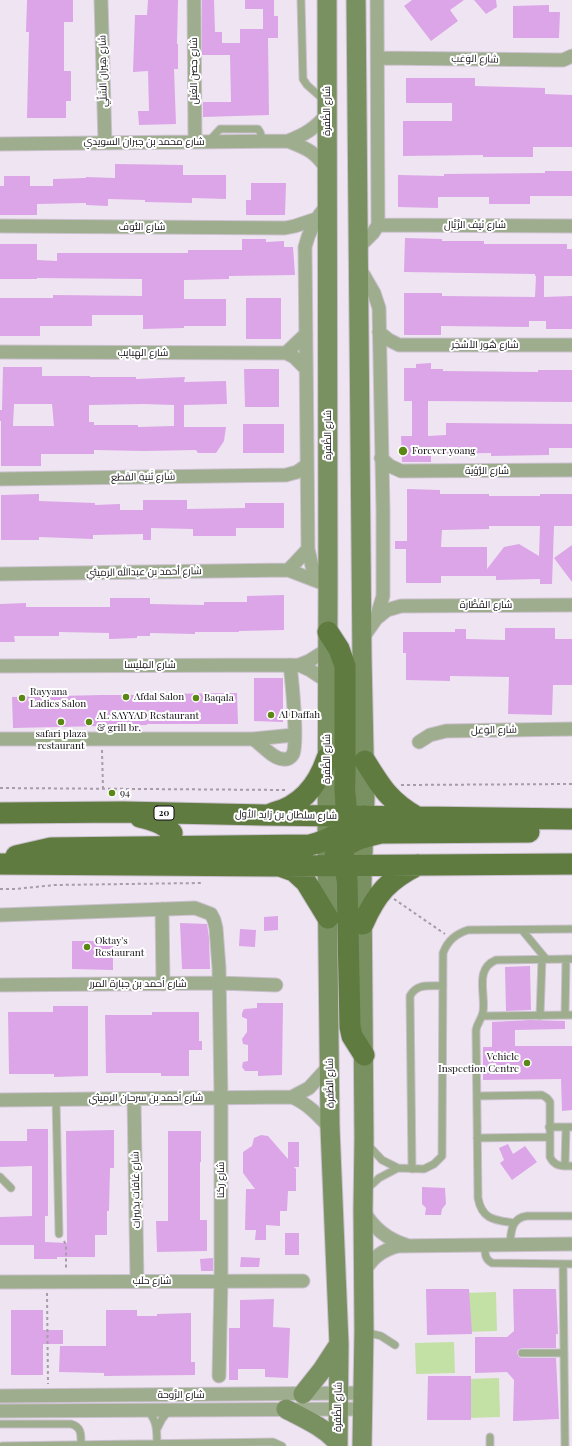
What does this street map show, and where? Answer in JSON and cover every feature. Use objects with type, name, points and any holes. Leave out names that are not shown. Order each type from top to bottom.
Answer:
[{"type":"main road","name":"شارع الظَّفرة","points":[[327,0],[327,169],[322,212],[323,583],[328,640],[327,758],[363,924],[364,1331],[362,1446]]},
{"type":"main road","name":"شارع الظَّفرة","points":[[338,1445],[339,1344],[330,1128],[328,918],[345,839],[365,761],[362,639],[356,0]]},
{"type":"main road","points":[[328,640],[339,649],[345,666],[345,839],[349,1022],[352,1036],[364,1054]]},
{"type":"main road","points":[[264,815],[280,811],[295,804],[308,793],[323,771],[327,758]]},
{"type":"main road","points":[[365,761],[393,801],[404,810],[417,817]]},
{"type":"main road","points":[[123,812],[158,822],[168,828],[172,833],[171,840],[165,846]]},
{"type":"main road","name":"شارع سلطان بن زايد الأول","points":[[0,813],[123,812],[264,815],[345,839],[418,865],[531,863],[572,864]]},
{"type":"main road","name":"شارع سلطان بن زايد الأول","points":[[0,864],[279,866],[345,839],[417,817],[572,819]]},
{"type":"main road","points":[[0,860],[51,848],[310,845],[381,834],[529,832],[572,828]]},
{"type":"main road","points":[[529,832],[524,837],[522,848],[523,854],[531,863]]},
{"type":"main road","points":[[363,924],[383,889],[394,879],[418,865]]},
{"type":"main road","points":[[279,866],[294,871],[306,882],[328,918]]},
{"type":"main road","points":[[303,1394],[322,1370],[339,1344]]},
{"type":"main road","points":[[286,1409],[320,1427],[332,1436],[338,1445]]},
{"type":"street","name":"شارع هِيران السَّلِّي","points":[[101,0],[105,143]]},
{"type":"street","name":"شارع حِصن الغَيل","points":[[194,0],[195,142]]},
{"type":"street","points":[[358,257],[378,225],[377,0]]},
{"type":"street","name":"شارع الوَعَب","points":[[378,58],[564,60],[572,56]]},
{"type":"street","name":"شارع محمد بن جبران السويدي","points":[[0,144],[288,141],[301,136],[320,124],[327,109]]},
{"type":"street","name":"شارع محمد بن جبران السويدي","points":[[288,141],[309,150],[318,157],[327,169]]},
{"type":"street","points":[[322,212],[308,236],[305,247],[308,549],[312,566],[323,583]]},
{"type":"street","name":"شارع النُّوف","points":[[0,226],[284,228],[295,226],[322,212]]},
{"type":"street","name":"شارع نَيف الرَّيَّال","points":[[378,225],[572,226]]},
{"type":"street","points":[[284,228],[305,247]]},
{"type":"street","name":"شارع الظَّفرة","points":[[358,257],[379,308],[383,580],[382,603],[376,619],[362,639]]},
{"type":"street","points":[[379,332],[398,345],[379,362]]},
{"type":"street","points":[[306,334],[286,353],[297,360],[306,369]]},
{"type":"street","name":"شارع هُور الأشخِر","points":[[398,345],[572,345]]},
{"type":"street","name":"شارع الهِبايِب","points":[[0,352],[286,353]]},
{"type":"street","name":"شارع الرُّؤية","points":[[381,458],[390,466],[402,471],[572,470]]},
{"type":"street","name":"شارع ثَنية القَطع","points":[[0,479],[286,476],[297,472],[307,465]]},
{"type":"street","points":[[382,486],[402,471]]},
{"type":"street","points":[[286,476],[301,485],[307,495]]},
{"type":"street","points":[[288,570],[308,549]]},
{"type":"street","name":"شارع أحمد بن عبدالله الرميثي","points":[[0,574],[288,570],[323,583]]},
{"type":"street","points":[[383,580],[389,595],[401,606]]},
{"type":"street","name":"شارع القَطَّارة","points":[[376,619],[387,610],[401,606],[572,605]]},
{"type":"street","name":"شارع المِلَيسا","points":[[0,666],[295,665],[309,661],[328,640]]},
{"type":"street","points":[[253,739],[277,758],[283,759],[291,757],[294,752],[295,665]]},
{"type":"street","name":"شارع المِلَيسا","points":[[295,665],[310,670],[328,682]]},
{"type":"street","name":"شارع الوَعَل","points":[[419,742],[430,735],[446,731],[572,729]]},
{"type":"street","points":[[0,740],[253,739],[294,735]]},
{"type":"street","points":[[0,806],[36,808],[60,812]]},
{"type":"street","name":"شارع رَكنا","points":[[0,915],[195,908],[211,914],[214,920],[216,928],[221,1098],[221,1280],[219,1376]]},
{"type":"street","points":[[162,909],[163,984]]},
{"type":"street","name":"شارع أحمد بن جبارة المرر","points":[[0,985],[218,983],[276,986]]},
{"type":"street","name":"شارع أحمد بن سرحان الرميثي","points":[[0,1100],[292,1097],[309,1088],[330,1065]]},
{"type":"street","name":"شارع أحمد بن سرحان الرميثي","points":[[292,1097],[309,1106],[330,1128]]},
{"type":"street","name":"شارع غافات بدَييرات","points":[[134,1099],[137,1281]]},
{"type":"street","points":[[363,1200],[368,1219],[376,1229],[396,1242],[407,1245]]},
{"type":"street","points":[[364,1273],[374,1258],[381,1252],[389,1248],[407,1245],[572,1244]]},
{"type":"street","name":"شارع حلَب","points":[[0,1282],[221,1280],[304,1281]]},
{"type":"street","name":"شارع الرَّوحة","points":[[0,1396],[303,1394],[338,1401]]},
{"type":"street","name":"شارع الرَّوحة","points":[[0,1410],[286,1409],[338,1401],[363,1401]]},
{"type":"lane","points":[[301,0],[303,79],[327,109]]},
{"type":"lane","points":[[364,1139],[378,1157],[390,1165],[398,1168],[424,1169],[434,1164],[442,1156],[443,952],[451,939],[468,930],[572,929]]},
{"type":"lane","points":[[522,930],[544,959],[540,1016]]},
{"type":"lane","points":[[482,1016],[569,1015],[569,959],[500,960],[488,964],[482,974],[483,1007],[482,1016],[476,1030],[478,1198],[481,1208],[487,1216],[493,1219],[514,1222]]},
{"type":"lane","points":[[412,1169],[410,996],[412,992],[423,985],[443,986]]},
{"type":"lane","points":[[477,1096],[545,1096],[550,1102],[549,1127],[549,1155],[551,1160],[556,1165],[569,1166],[569,1127],[549,1127]]},
{"type":"lane","points":[[56,1099],[59,1234]]},
{"type":"lane","points":[[477,1138],[549,1138]]},
{"type":"lane","points":[[363,1200],[379,1178],[398,1168]]},
{"type":"lane","points":[[0,1177],[11,1188]]},
{"type":"lane","points":[[510,1244],[514,1222],[520,1218],[527,1216],[572,1216]]},
{"type":"lane","points":[[485,1245],[485,1256],[488,1262],[492,1263],[572,1264]]},
{"type":"lane","points":[[564,1264],[564,1353],[568,1393],[565,1446]]},
{"type":"lane","points":[[364,1331],[380,1336],[395,1345]]},
{"type":"lane","points":[[522,1353],[564,1353]]},
{"type":"lane","points":[[157,1429],[162,1418],[170,1409]]},
{"type":"lane","points":[[147,1410],[154,1418],[157,1429],[157,1444]]},
{"type":"lane","points":[[0,1424],[74,1425],[80,1432],[81,1445]]},
{"type":"lane","points":[[490,1437],[490,1446]]},
{"type":"lane","points":[[2,1446],[233,1444],[273,1442],[282,1446]]},
{"type":"path","points":[[102,739],[103,789]]},
{"type":"path","points":[[400,785],[572,784]]},
{"type":"path","points":[[0,788],[292,790]]},
{"type":"path","points":[[0,889],[55,885],[202,882]]},
{"type":"path","points":[[388,895],[451,939]]},
{"type":"path","points":[[59,1234],[66,1245],[66,1282]]},
{"type":"path","points":[[41,1395],[41,1389],[48,1388],[47,1282]]},
{"type":"green space","points":[[496,1292],[497,1331],[465,1332],[464,1293]]},
{"type":"green space","points":[[454,1342],[455,1373],[416,1374],[415,1343]]},
{"type":"green space","points":[[499,1378],[500,1417],[468,1418],[467,1379]]},
{"type":"building","points":[[27,0],[73,0],[73,22],[64,22],[64,71],[71,71],[71,101],[66,101],[66,118],[27,118],[29,32],[26,32]]},
{"type":"building","points":[[148,0],[178,0],[178,69],[174,69],[176,124],[139,125],[138,111],[149,111],[148,71],[133,72],[135,15],[147,15]]},
{"type":"building","points":[[202,0],[214,0],[215,32],[222,32],[222,43],[240,43],[240,29],[263,29],[263,9],[245,9],[245,0],[274,0],[274,16],[278,16],[278,38],[268,38],[269,115],[203,117],[203,102],[231,102],[230,55],[202,55]]},
{"type":"building","points":[[412,0],[464,0],[450,10],[458,21],[431,41],[404,6]]},
{"type":"building","points":[[474,0],[496,0],[497,7],[486,14]]},
{"type":"building","points":[[549,5],[549,12],[560,12],[559,38],[513,38],[513,6]]},
{"type":"building","points":[[406,78],[475,78],[475,86],[545,88],[545,94],[572,95],[572,147],[533,147],[533,157],[483,157],[483,155],[403,156],[403,121],[452,121],[452,103],[406,103]]},
{"type":"building","points":[[115,164],[183,165],[183,175],[226,175],[226,199],[192,198],[192,203],[145,202],[145,200],[108,199],[108,206],[86,205],[86,203],[37,204],[37,215],[0,215],[0,186],[4,186],[4,176],[30,176],[30,186],[53,186],[53,179],[86,177],[115,178]]},
{"type":"building","points":[[545,171],[572,171],[572,196],[530,196],[530,204],[489,204],[489,197],[438,197],[438,208],[398,207],[398,175],[444,176],[444,174],[545,173]]},
{"type":"building","points":[[251,183],[286,183],[285,215],[246,215],[246,200],[251,200]]},
{"type":"building","points":[[405,238],[442,239],[442,241],[484,241],[484,244],[567,244],[567,249],[572,249],[572,276],[544,276],[544,297],[572,296],[572,329],[546,329],[546,321],[529,321],[529,327],[441,326],[441,335],[404,335],[404,293],[442,293],[442,296],[535,297],[536,276],[535,274],[404,272]]},
{"type":"building","points":[[242,239],[266,239],[266,242],[284,241],[284,247],[293,247],[295,275],[229,276],[229,279],[184,280],[184,299],[226,299],[226,326],[184,326],[184,328],[143,329],[143,315],[92,315],[92,326],[40,326],[40,336],[0,336],[0,298],[53,298],[53,295],[142,296],[142,279],[0,279],[0,244],[37,244],[37,260],[57,261],[57,253],[188,253],[188,250],[242,250]]},
{"type":"building","points":[[246,298],[281,298],[281,339],[246,339]]},
{"type":"building","points":[[431,363],[431,369],[443,369],[443,371],[538,372],[538,370],[572,370],[572,402],[428,401],[428,436],[446,435],[446,423],[572,424],[572,448],[549,448],[549,455],[491,456],[491,453],[431,454],[431,462],[402,462],[401,436],[412,436],[412,401],[404,401],[404,368],[416,368],[416,364]]},
{"type":"building","points":[[3,367],[42,367],[42,376],[136,377],[136,379],[185,377],[184,382],[226,381],[227,404],[184,405],[184,427],[226,427],[224,441],[216,453],[198,453],[196,450],[94,450],[94,454],[41,454],[41,466],[1,466],[0,410],[2,410]],"holes":[[[14,404],[52,404],[54,426],[13,426]],[[89,405],[174,405],[174,426],[138,427],[138,425],[94,425],[94,422],[89,422]]]},
{"type":"building","points":[[244,369],[279,369],[279,407],[245,407]]},
{"type":"building","points":[[243,424],[284,424],[284,453],[243,453]]},
{"type":"building","points":[[407,489],[440,490],[440,494],[489,494],[489,496],[540,496],[540,494],[572,494],[572,526],[554,526],[552,584],[540,584],[540,579],[496,580],[496,576],[441,576],[441,583],[406,583],[406,549],[395,549],[395,541],[407,541]],"holes":[[[489,526],[540,526],[539,556],[519,544],[504,547],[487,569],[487,547],[441,547],[442,530],[489,529]]]},
{"type":"building","points":[[39,494],[39,501],[95,503],[95,505],[120,504],[120,510],[143,510],[143,500],[187,500],[187,509],[245,508],[245,503],[284,503],[284,528],[236,528],[236,536],[193,536],[193,529],[151,528],[151,540],[143,540],[143,534],[93,535],[93,539],[39,537],[39,540],[1,540],[1,495]]},
{"type":"building","points":[[572,545],[572,582],[554,558]]},
{"type":"building","points":[[284,595],[284,630],[195,632],[195,634],[150,633],[150,636],[137,636],[137,638],[109,639],[109,633],[59,632],[59,636],[14,636],[15,642],[0,642],[0,604],[26,603],[26,607],[110,607],[110,598],[150,598],[150,604],[204,605],[204,602],[247,602],[247,596]]},
{"type":"building","points":[[505,628],[555,628],[555,639],[572,639],[572,685],[553,685],[552,715],[508,714],[509,677],[450,676],[450,681],[406,680],[406,653],[403,653],[403,632],[455,632],[455,629],[466,629],[466,639],[505,640]]},
{"type":"building","points":[[254,678],[283,678],[283,722],[254,721]]},
{"type":"building","points":[[237,693],[238,724],[147,724],[13,728],[12,697]]},
{"type":"building","points":[[278,916],[278,930],[264,931],[264,917]]},
{"type":"building","points":[[180,923],[207,924],[210,969],[182,969]]},
{"type":"building","points":[[240,929],[256,930],[255,947],[239,946]]},
{"type":"building","points":[[72,941],[113,941],[113,970],[72,969]]},
{"type":"building","points":[[530,966],[531,1010],[506,1011],[505,967]]},
{"type":"building","points":[[257,1003],[283,1003],[282,1075],[258,1076],[258,1071],[245,1071],[242,1067],[243,1062],[248,1061],[248,1045],[243,1044],[242,1039],[247,1032],[247,1019],[242,1017],[242,1013],[244,1009],[257,1008]]},
{"type":"building","points":[[53,1006],[88,1006],[88,1076],[54,1077],[54,1074],[9,1074],[8,1012],[53,1012]]},
{"type":"building","points":[[152,1012],[199,1012],[199,1041],[202,1041],[202,1050],[189,1050],[189,1076],[161,1076],[161,1073],[106,1073],[105,1015],[152,1015]]},
{"type":"building","name":"Vehicle Inspection Centre","points":[[531,1020],[565,1021],[565,1029],[515,1030],[515,1046],[572,1046],[572,1110],[562,1111],[561,1079],[483,1080],[483,1047],[492,1047],[492,1022]]},
{"type":"building","points":[[27,1129],[48,1129],[48,1216],[45,1216],[45,1242],[67,1243],[66,1131],[114,1130],[114,1168],[110,1168],[107,1235],[95,1235],[95,1257],[57,1257],[57,1259],[34,1259],[34,1245],[0,1245],[0,1217],[32,1216],[32,1166],[0,1167],[0,1141],[27,1141]]},
{"type":"building","points":[[168,1131],[201,1131],[200,1220],[207,1220],[207,1251],[157,1252],[156,1221],[168,1221]]},
{"type":"building","points":[[261,1135],[268,1136],[288,1159],[288,1142],[299,1142],[299,1167],[294,1167],[296,1169],[296,1191],[288,1191],[287,1211],[280,1211],[280,1226],[266,1225],[266,1240],[255,1240],[256,1230],[245,1230],[246,1189],[255,1189],[243,1173],[243,1152],[252,1146],[254,1138]]},
{"type":"building","points":[[508,1144],[513,1154],[525,1146],[537,1162],[512,1180],[500,1163],[504,1160],[499,1148]]},
{"type":"building","points":[[422,1187],[445,1188],[446,1204],[442,1209],[441,1215],[425,1215],[426,1208],[422,1204]]},
{"type":"building","points":[[285,1233],[299,1233],[299,1255],[285,1255]]},
{"type":"building","points":[[241,1257],[260,1258],[259,1267],[240,1267]]},
{"type":"building","points":[[213,1258],[213,1271],[201,1271],[200,1259]]},
{"type":"building","points":[[426,1289],[469,1289],[472,1334],[427,1335]]},
{"type":"building","points":[[513,1289],[556,1289],[558,1334],[556,1334],[556,1348],[522,1348],[518,1350],[517,1353],[519,1357],[522,1358],[556,1358],[559,1419],[513,1421],[514,1380],[507,1372],[475,1373],[475,1337],[507,1337],[514,1331]]},
{"type":"building","points":[[274,1299],[273,1327],[290,1328],[288,1378],[265,1377],[265,1369],[238,1369],[238,1380],[229,1380],[229,1328],[240,1328],[240,1300]]},
{"type":"building","points":[[11,1310],[43,1310],[43,1330],[63,1330],[63,1344],[43,1344],[43,1375],[11,1375]]},
{"type":"building","points":[[106,1310],[137,1310],[137,1316],[191,1313],[191,1362],[195,1362],[195,1375],[104,1376],[104,1373],[59,1372],[60,1346],[106,1346]]},
{"type":"building","points":[[428,1376],[471,1376],[471,1420],[427,1420]]},
{"type":"place","name":"Forever yoang","points":[[403,451]]},
{"type":"place","name":"Afdal Salon","points":[[126,697]]},
{"type":"place","name":"Rayyana Ladies Salon","points":[[22,698]]},
{"type":"place","name":"Baqala","points":[[196,698]]},
{"type":"place","name":"Al Daffah","points":[[271,715]]},
{"type":"place","name":"safari plaza restaurant","points":[[61,722]]},
{"type":"place","name":"AL SAYYAD Restaurant & grill br.","points":[[89,722]]},
{"type":"place","name":"94","points":[[112,793]]},
{"type":"place","name":"Oktay's Restaurant","points":[[87,947]]},
{"type":"place","name":"Vehicle Inspection Centre","points":[[527,1063]]}]
